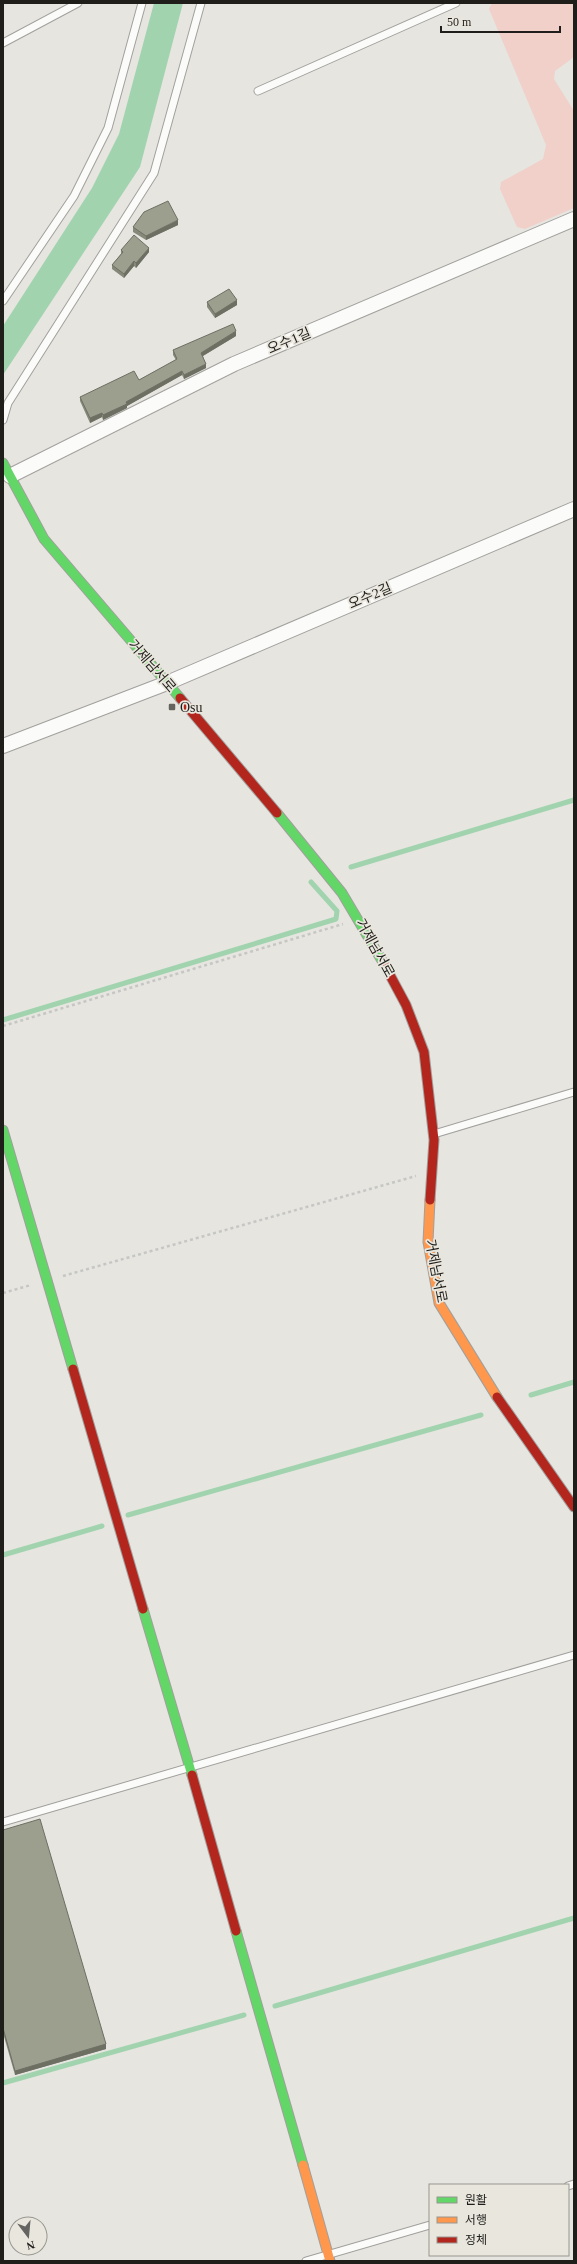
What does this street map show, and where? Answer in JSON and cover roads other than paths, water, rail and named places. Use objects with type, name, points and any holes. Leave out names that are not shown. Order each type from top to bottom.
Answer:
[{"type":"main road","name":"거제남서로","points":[[3,463],[44,539],[306,846],[342,893],[359,920],[406,1005],[424,1052],[433,1134],[428,1242],[439,1303],[495,1394],[574,1508]]},
{"type":"main road","points":[[3,1130],[190,1768],[329,2258]]},
{"type":"street","name":"오수1길","points":[[10,476],[234,364],[574,219]]},
{"type":"street","name":"오수2길","points":[[3,746],[166,683],[574,509]]},
{"type":"lane","points":[[3,43],[78,3]]},
{"type":"lane","points":[[3,301],[74,196],[108,128],[142,3]]},
{"type":"lane","points":[[3,420],[8,403],[154,173],[201,3]]},
{"type":"lane","points":[[258,91],[456,3]]},
{"type":"lane","points":[[433,1134],[574,1092]]},
{"type":"lane","points":[[3,1822],[574,1655]]},
{"type":"lane","points":[[306,2261],[329,2258],[429,2225]]},
{"type":"waterway","points":[[351,867],[574,800]]},
{"type":"waterway","points":[[3,1020],[336,919],[337,911],[311,882]]},
{"type":"waterway","points":[[531,1395],[574,1382]]},
{"type":"waterway","points":[[128,1515],[481,1415]]},
{"type":"waterway","points":[[3,1555],[102,1526]]},
{"type":"waterway","points":[[275,2006],[574,1918]]},
{"type":"waterway","points":[[3,2083],[244,2015]]},
{"type":"place","name":"Osu","points":[[172,707]]}]
